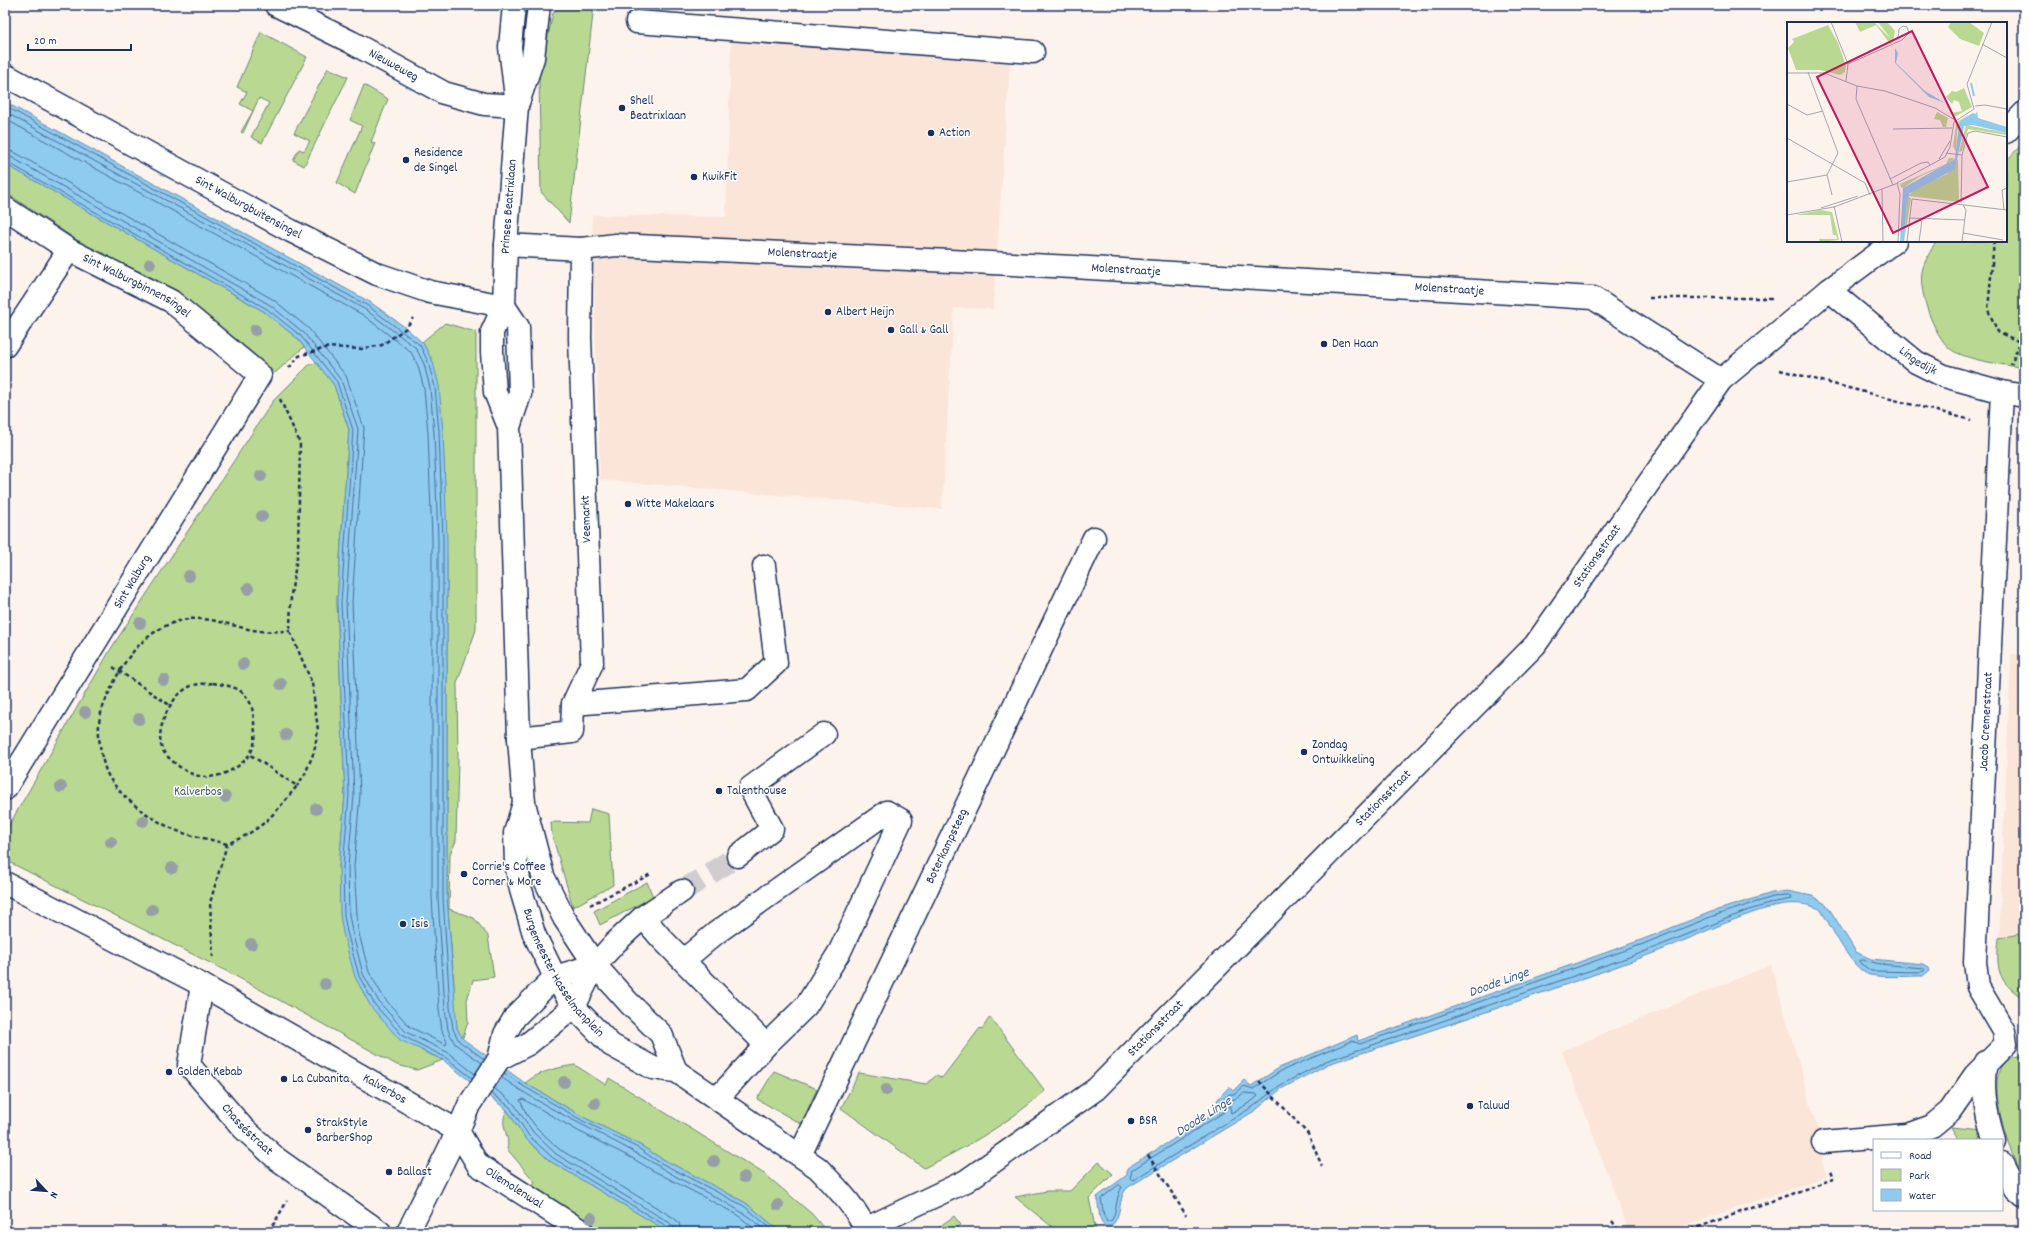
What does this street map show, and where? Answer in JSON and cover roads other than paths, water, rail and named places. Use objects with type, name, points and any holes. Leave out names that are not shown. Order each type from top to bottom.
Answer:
[{"type":"street","name":"Nieuweweg","points":[[276,5],[351,42],[444,94],[484,104],[517,106]]},
{"type":"street","name":"Prinses Beatrixlaan","points":[[504,306],[506,245],[517,106],[510,47],[514,5]]},
{"type":"street","name":"Prinses Beatrixlaan","points":[[517,106],[533,58],[539,5]]},
{"type":"street","points":[[637,22],[1033,52]]},
{"type":"street","name":"Sint Walburgbuitensingel","points":[[5,75],[291,231],[377,274],[430,292],[504,306]]},
{"type":"street","points":[[2007,131],[2024,113]]},
{"type":"street","name":"Sint Walburgbinnensingel","points":[[5,208],[68,250],[171,301],[260,375]]},
{"type":"street","name":"Stationsstraat","points":[[866,1231],[966,1181],[1096,1089],[1535,645],[1721,380],[1829,290],[1894,242]]},
{"type":"street","name":"Molenstraatje","points":[[506,245],[581,249],[616,245],[1054,266],[1593,298],[1721,380]]},
{"type":"street","name":"Veemarkt","points":[[519,738],[572,732],[573,704],[592,663],[580,338],[581,249]]},
{"type":"street","points":[[5,346],[68,250]]},
{"type":"street","name":"Lingedijk","points":[[1829,290],[1916,362],[1944,376],[2002,392],[2024,396]]},
{"type":"street","points":[[504,306],[492,332],[492,352],[495,392],[509,427],[519,738]]},
{"type":"street","name":"Sint Walburg","points":[[5,789],[260,375]]},
{"type":"street","name":"Jacob Cremerstraat","points":[[1829,1142],[1907,1135],[1932,1126],[1950,1111],[1986,1062],[2015,1043],[2004,1031],[1978,987],[1975,962],[2002,392]]},
{"type":"street","name":"Boterkampsteeg","points":[[800,1155],[1094,538]]},
{"type":"street","points":[[573,704],[747,690],[776,663],[764,566]]},
{"type":"street","points":[[738,856],[772,829],[750,788],[824,734]]},
{"type":"street","name":"Burgemeester Hasselmanplein","points":[[519,738],[524,803],[543,876],[564,918],[595,965],[629,1003],[661,1034],[676,1071]]},
{"type":"street","name":"Burgemeester Hasselmanplein","points":[[524,803],[515,833],[516,863],[520,883],[534,934],[556,977],[574,1007],[611,1045],[653,1068],[676,1071],[818,1168],[834,1184],[866,1231]]},
{"type":"street","points":[[684,960],[716,933],[887,812],[901,820],[840,951],[806,1006],[766,1045],[717,1099]]},
{"type":"street","name":"Kalverbos","points":[[5,883],[202,985],[458,1130]]},
{"type":"street","points":[[499,1059],[528,1044],[574,1007],[595,965],[615,943],[643,917],[675,896]]},
{"type":"street","points":[[643,917],[661,938],[766,1045]]},
{"type":"street","points":[[408,1232],[469,1105],[499,1059],[505,1034],[515,1017],[556,977],[595,965]]},
{"type":"street","name":"Chasséstraat","points":[[202,985],[189,1065],[243,1128],[277,1159],[380,1232]]},
{"type":"street","points":[[1986,1062],[1984,1086],[1986,1109],[1994,1139]]},
{"type":"street","name":"Oliemolenwal","points":[[458,1130],[478,1165],[583,1232]]},
{"type":"street","points":[[2003,1164],[2016,1190],[2024,1197]]},
{"type":"water","points":[[5,102],[370,302],[406,328],[423,343],[433,362],[439,386],[443,432],[447,539],[447,897],[457,1028],[463,1039],[525,1083],[585,1118],[640,1145],[659,1157],[746,1203],[781,1232],[669,1232],[550,1161],[526,1139],[507,1110],[443,1060],[400,1040],[371,1007],[355,977],[343,933],[340,915],[339,867],[345,795],[337,601],[349,430],[334,385],[298,339],[265,312],[5,164]]},
{"type":"water","points":[[1787,891],[1812,896],[1827,905],[1856,952],[1871,959],[1924,964],[1929,967],[1930,970],[1923,976],[1890,977],[1870,975],[1856,965],[1849,956],[1820,909],[1804,904],[1792,904],[1781,905],[1758,911],[1725,923],[1659,951],[1604,971],[1328,1064],[1281,1089],[1256,1110],[1127,1188],[1122,1197],[1115,1222],[1111,1226],[1104,1226],[1100,1218],[1097,1197],[1127,1175],[1127,1168],[1222,1109],[1217,1100],[1229,1087],[1233,1091],[1244,1080],[1251,1086],[1279,1068],[1357,1035],[1358,1041],[1641,940],[1711,912],[1772,893]]},
{"type":"tunnel","points":[[682,891],[738,856]]},
{"type":"place","name":"Shell Beatrixlaan","points":[[622,108]]},
{"type":"place","name":"Action","points":[[931,133]]},
{"type":"place","name":"Residence de Singel","points":[[406,160]]},
{"type":"place","name":"KwikFit","points":[[694,177]]},
{"type":"place","name":"Albert Heijn","points":[[828,312]]},
{"type":"place","name":"Gall & Gall","points":[[891,330]]},
{"type":"place","name":"Den Haan","points":[[1324,344]]},
{"type":"place","name":"Witte Makelaars","points":[[628,504]]},
{"type":"place","name":"Zondag Ontwikkeling","points":[[1304,752]]},
{"type":"place","name":"Talenthouse","points":[[719,791]]},
{"type":"place","name":"Corrie's Coffee Corner & More","points":[[464,874]]},
{"type":"place","name":"Isis","points":[[403,924]]},
{"type":"place","name":"Golden Kebab","points":[[169,1072]]},
{"type":"place","name":"La Cubanita","points":[[284,1079]]},
{"type":"place","name":"Taluud","points":[[1470,1106]]},
{"type":"place","name":"BSR","points":[[1131,1121]]},
{"type":"place","name":"StrakStyle BarberShop","points":[[308,1130]]},
{"type":"place","name":"Ballast","points":[[389,1172]]},
{"type":"water label","name":"Doode Linge","points":[[1499,983]]},
{"type":"water label","name":"Doode Linge","points":[[1204,1117]]}]
